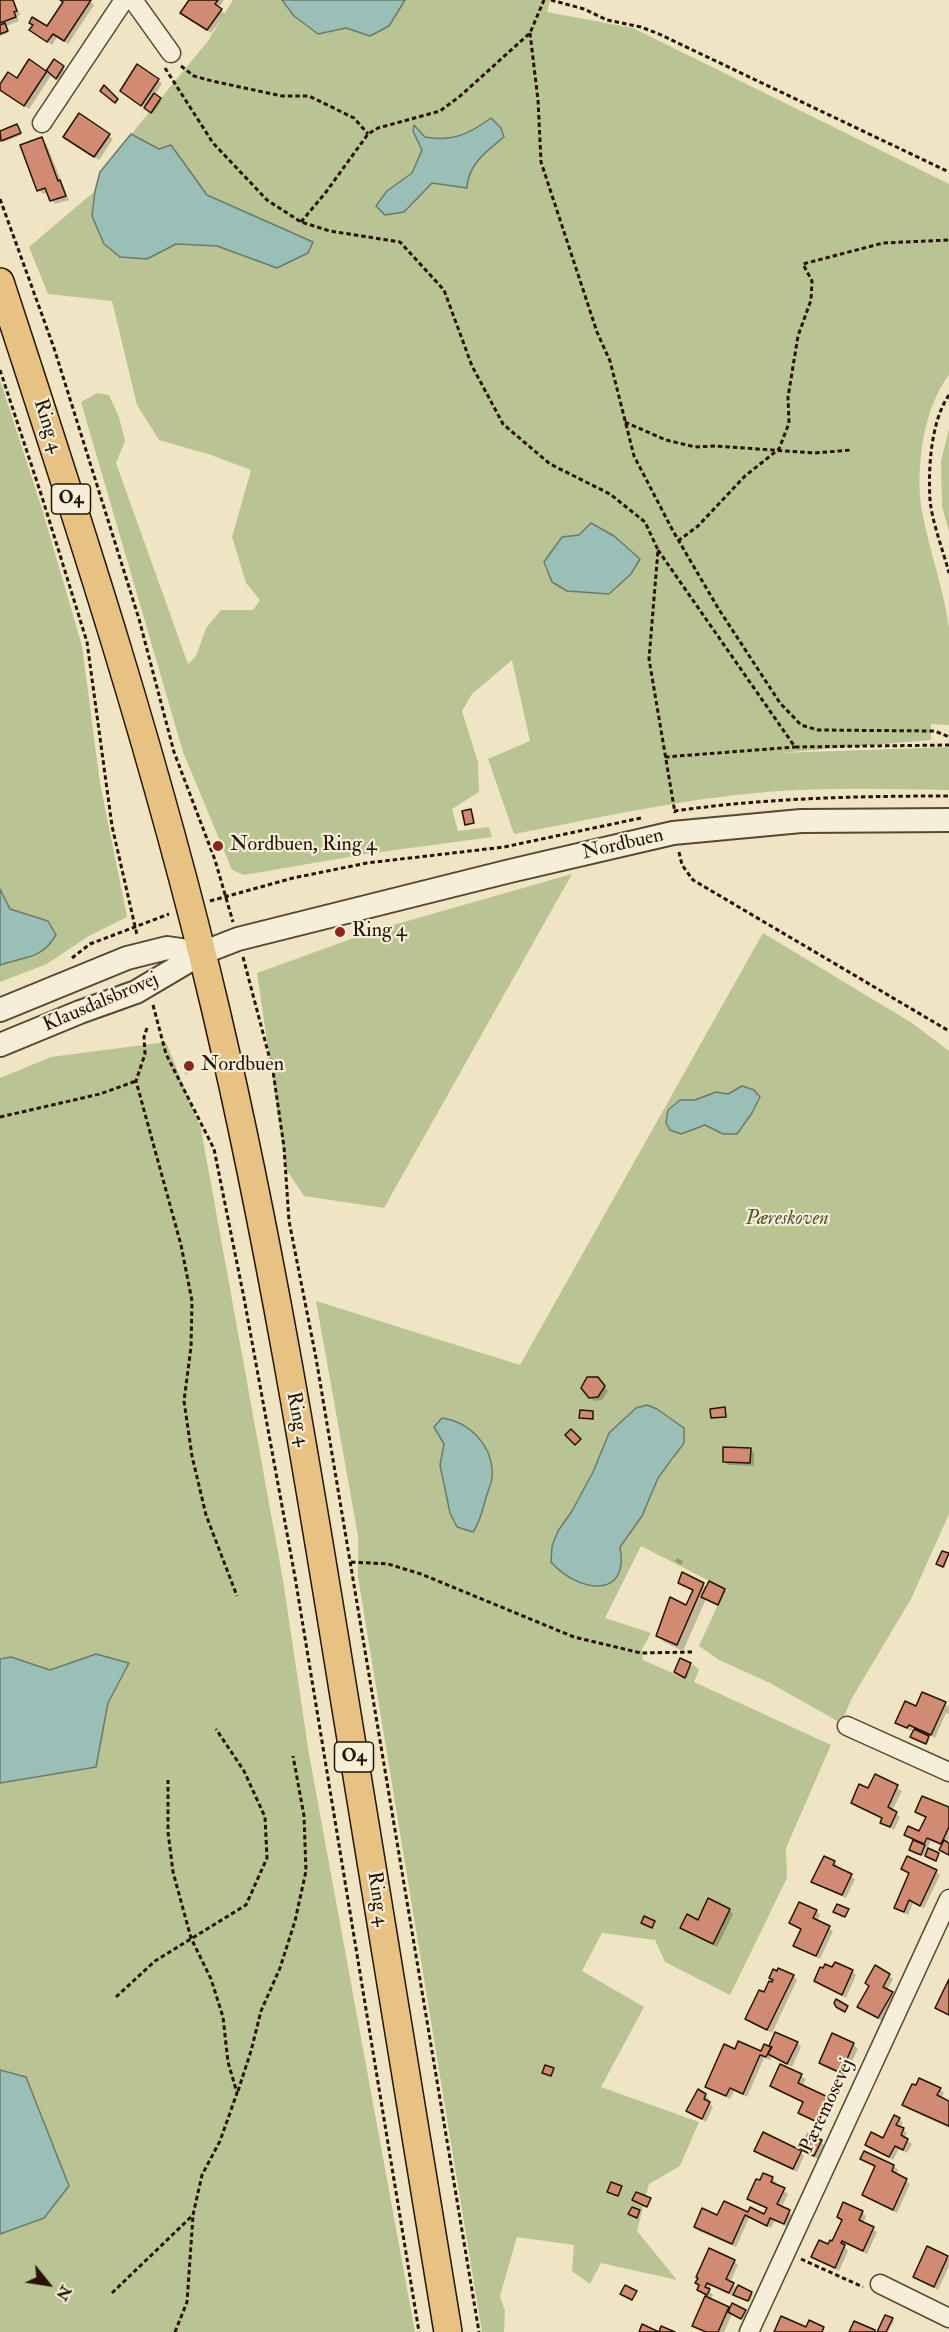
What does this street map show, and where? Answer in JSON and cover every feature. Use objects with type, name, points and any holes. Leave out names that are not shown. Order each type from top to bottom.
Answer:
[{"type":"main road","name":"Ring 4","points":[[0,282],[85,543],[140,728],[202,954],[251,1174],[309,1484],[448,2332]]},
{"type":"street","points":[[42,123],[124,0]]},
{"type":"street","points":[[133,0],[171,53]]},
{"type":"street","name":"Nordbuen","points":[[202,954],[251,935],[499,873],[671,819],[949,820]]},
{"type":"street","name":"Klausdalsbrovej","points":[[0,1010],[63,983],[167,948],[202,954]]},
{"type":"street","name":"Klausdalsbrovej","points":[[0,1045],[149,986],[202,954]]},
{"type":"street","points":[[847,1726],[949,1772]]},
{"type":"street","name":"Pæremosevej","points":[[749,2332],[949,1899]]},
{"type":"street","points":[[872,2286],[949,2318]]},
{"type":"path","points":[[301,222],[368,134],[378,128],[440,111],[499,63],[530,33],[544,0]]},
{"type":"path","points":[[551,0],[584,9],[607,20],[641,27],[659,34],[949,172]]},
{"type":"path","points":[[530,33],[538,100],[541,162],[594,323],[610,361],[634,456],[678,541],[718,608],[780,703],[801,725],[818,730],[935,731],[949,737]]},
{"type":"path","points":[[171,53],[181,66],[194,76],[282,96],[309,96],[354,118],[368,134]]},
{"type":"path","points":[[171,53],[164,70],[213,143],[267,200],[301,222],[330,231],[400,242],[444,290],[472,366],[503,424],[550,464],[610,494],[645,522],[658,550],[795,747]]},
{"type":"path","points":[[678,541],[698,526],[745,476],[779,449],[789,423],[788,397],[798,336],[811,300],[812,281],[803,264],[883,243],[949,240]]},
{"type":"path","points":[[0,370],[87,642],[112,826],[142,955]]},
{"type":"path","points":[[949,394],[932,443],[930,501],[949,573]]},
{"type":"path","points":[[626,422],[666,440],[695,447],[779,449],[815,453],[851,450]]},
{"type":"path","points":[[658,550],[649,659],[666,758],[671,819],[682,865],[693,880],[949,1031]]},
{"type":"path","points":[[666,758],[795,747],[949,745]]},
{"type":"path","points":[[65,963],[90,944],[135,927],[190,907],[293,878],[412,857],[504,848],[641,818]]},
{"type":"path","points":[[149,986],[166,1054],[214,1149],[231,1229],[295,1577],[418,2332]]},
{"type":"path","points":[[147,1028],[144,1037],[145,1054],[135,1081],[181,1245],[192,1301],[191,1347],[184,1401],[192,1456],[206,1515],[237,1596]]},
{"type":"path","points":[[0,1117],[100,1094],[135,1081]]},
{"type":"path","points":[[351,1562],[388,1564],[421,1574],[574,1636],[641,1653],[692,1652]]},
{"type":"path","points":[[116,1997],[155,1961],[246,1905],[267,1858],[265,1817],[244,1771],[216,1729]]},
{"type":"path","points":[[175,2332],[187,2302],[193,2215],[202,2175],[220,2141],[251,2051],[261,2011],[280,1968],[295,1921],[306,1871],[304,1816],[293,1756]]},
{"type":"path","points":[[168,1780],[169,1848],[191,1938],[212,1978],[220,2007],[228,2062],[237,2093]]},
{"type":"path","points":[[112,2293],[193,2215]]},
{"type":"path","points":[[785,2253],[872,2286]]},
{"type":"green space","points":[[233,0],[550,0],[547,12],[633,28],[949,184],[949,375],[940,389],[927,422],[921,459],[920,495],[949,628],[949,725],[931,724],[931,740],[779,753],[949,747],[949,790],[812,789],[734,795],[639,810],[514,834],[488,759],[530,741],[512,660],[472,694],[462,711],[478,762],[479,792],[452,809],[458,831],[489,827],[492,837],[366,854],[244,875],[232,870],[183,752],[81,402],[97,393],[109,395],[119,417],[125,441],[116,463],[188,664],[196,656],[206,628],[221,610],[253,610],[260,600],[246,583],[232,537],[251,470],[211,455],[159,440],[137,405],[112,301],[48,294],[29,247],[95,191],[100,172],[208,41]]},
{"type":"green space","points":[[0,380],[43,512],[82,646],[100,783],[127,917],[87,937],[47,964],[0,982],[0,965],[7,963],[48,921],[10,909],[0,889]]},
{"type":"green space","points":[[949,429],[949,532],[942,506],[941,461]]},
{"type":"green space","points":[[572,874],[384,1208],[304,1196],[286,1169],[257,973],[376,930]]},
{"type":"green space","name":"Pæreskoven","points":[[763,933],[912,1023],[949,1051],[949,1514],[911,1599],[852,1698],[841,1723],[770,1683],[719,1660],[699,1646],[725,1589],[641,1546],[605,1618],[651,1633],[642,1649],[643,1660],[686,1679],[693,1664],[699,1670],[694,1682],[831,1745],[786,1848],[787,1878],[730,1995],[665,1962],[655,1940],[602,1933],[582,1971],[644,2007],[601,2087],[699,2122],[680,2166],[649,2184],[637,2231],[677,2280],[601,2263],[590,2284],[572,2271],[574,2245],[517,2237],[500,2296],[505,2311],[504,2332],[482,2332],[358,1577],[358,1536],[316,1301],[520,1365]],"holes":[[[636,1408],[657,1409],[684,1428],[674,1459],[658,1478],[642,1516],[620,1547],[558,1531],[572,1511],[593,1472],[609,1433]]]},
{"type":"green space","points":[[166,1042],[201,1129],[283,1580],[309,1754],[415,2332],[0,2332],[0,1078],[51,1057]]},
{"type":"water","points":[[282,0],[405,0],[389,26],[370,36],[346,28],[318,34],[294,16]]},
{"type":"water","points":[[491,118],[501,128],[504,137],[475,165],[468,179],[467,188],[432,183],[404,212],[385,215],[376,206],[387,191],[412,173],[422,150],[413,131],[414,125],[425,137],[444,138],[468,132]]},
{"type":"water","points":[[131,134],[159,149],[171,145],[207,195],[313,242],[308,253],[277,268],[217,246],[176,244],[147,259],[120,257],[104,244],[92,216],[100,172]]},
{"type":"water","points":[[591,523],[614,536],[640,559],[631,574],[609,594],[567,591],[552,582],[544,562],[562,537],[579,535]]},
{"type":"water","points":[[0,889],[10,909],[48,921],[56,935],[38,953],[0,965]]},
{"type":"water","points":[[742,1086],[754,1090],[760,1097],[737,1134],[723,1134],[705,1125],[681,1134],[670,1130],[666,1123],[668,1110],[680,1100],[695,1100],[716,1092],[728,1094]]},
{"type":"water","points":[[647,1405],[657,1409],[684,1428],[684,1443],[658,1478],[642,1516],[620,1547],[621,1565],[617,1577],[609,1584],[599,1586],[574,1580],[551,1562],[552,1546],[558,1531],[572,1511],[593,1472],[609,1433],[636,1408]]},
{"type":"water","points":[[442,1418],[462,1425],[479,1438],[485,1446],[492,1467],[491,1481],[473,1532],[457,1527],[450,1513],[440,1465],[444,1444],[434,1427]]},
{"type":"water","points":[[96,1654],[129,1663],[108,1703],[96,1767],[0,1783],[0,1659],[11,1657],[50,1670]]},
{"type":"water","points":[[0,2070],[26,2077],[69,2186],[44,2218],[0,2234]]},
{"type":"building","points":[[0,0],[13,0],[17,11],[14,12],[16,17],[0,23]]},
{"type":"building","points":[[60,0],[91,0],[64,41],[53,34],[47,42],[29,30],[33,25],[29,23],[32,17],[47,26],[63,2]]},
{"type":"building","points":[[189,0],[218,0],[215,4],[222,9],[207,30],[180,13]]},
{"type":"building","points":[[5,23],[8,31],[0,34],[0,25]]},
{"type":"building","points":[[29,59],[46,71],[54,59],[64,66],[56,79],[47,71],[24,106],[0,90],[0,84],[8,72],[17,78]]},
{"type":"building","points":[[137,64],[159,79],[141,106],[120,91]]},
{"type":"building","points":[[104,85],[118,99],[115,103],[100,91]]},
{"type":"building","points":[[154,93],[161,98],[151,113],[144,108]]},
{"type":"building","points":[[79,113],[110,134],[94,157],[63,137]]},
{"type":"building","points":[[17,124],[21,133],[1,141],[0,131]]},
{"type":"building","points":[[42,137],[66,196],[50,201],[45,188],[37,191],[20,145]]},
{"type":"building","points":[[471,809],[474,823],[465,825],[462,811]]},
{"type":"building","points":[[587,1377],[598,1377],[605,1386],[598,1397],[589,1398],[581,1388]]},
{"type":"building","points":[[725,1407],[726,1417],[711,1418],[710,1409]]},
{"type":"building","points":[[580,1410],[593,1411],[593,1419],[579,1418]]},
{"type":"building","points":[[571,1429],[581,1439],[575,1445],[565,1435]]},
{"type":"building","points":[[723,1447],[751,1448],[750,1463],[723,1462]]},
{"type":"building","points":[[942,1551],[949,1553],[943,1567],[936,1564]]},
{"type":"building","points":[[682,1572],[704,1583],[677,1645],[656,1636],[670,1597],[686,1605],[693,1590],[678,1583]]},
{"type":"building","points":[[709,1581],[725,1589],[718,1605],[701,1597]]},
{"type":"building","points":[[680,1658],[691,1663],[685,1678],[674,1672]]},
{"type":"building","points":[[922,1692],[946,1702],[931,1735],[909,1725],[907,1728],[895,1723],[905,1701],[916,1706]]},
{"type":"building","points":[[914,1729],[929,1736],[926,1744],[910,1737]]},
{"type":"building","points":[[875,1774],[898,1785],[888,1807],[897,1812],[890,1827],[880,1823],[882,1818],[851,1803],[859,1784],[868,1788]]},
{"type":"building","points":[[922,1796],[949,1807],[949,1827],[941,1844],[927,1838],[924,1844],[904,1835],[908,1826],[919,1831],[926,1817],[915,1812]]},
{"type":"building","points":[[913,1840],[925,1845],[921,1855],[909,1850]]},
{"type":"building","points":[[944,1840],[949,1843],[949,1855],[939,1850]]},
{"type":"building","points":[[928,1848],[939,1853],[936,1861],[925,1856]]},
{"type":"building","points":[[824,1856],[835,1861],[833,1865],[852,1874],[842,1895],[811,1882]]},
{"type":"building","points":[[907,1856],[937,1870],[920,1906],[909,1900],[904,1912],[894,1908],[909,1873],[901,1869]]},
{"type":"building","points":[[708,1898],[730,1909],[713,1944],[680,1928],[687,1914],[698,1920]]},
{"type":"building","points":[[799,1902],[817,1910],[813,1918],[830,1926],[816,1956],[793,1946],[801,1929],[789,1923]]},
{"type":"building","points":[[837,1904],[849,1909],[845,1917],[833,1912]]},
{"type":"building","points":[[644,1916],[655,1921],[652,1928],[641,1923]]},
{"type":"building","points":[[835,1962],[853,1970],[842,1995],[814,1981],[820,1967],[823,1968],[825,1964],[832,1967]]},
{"type":"building","points":[[875,1965],[890,1974],[883,1987],[893,1992],[878,2018],[857,2007],[869,1986],[865,1983]]},
{"type":"building","points":[[778,1968],[794,1975],[767,2030],[745,2019],[759,1990],[764,1992],[769,1981],[773,1980],[769,1978],[773,1969],[777,1971]]},
{"type":"building","points":[[949,1979],[949,2015],[935,2008]]},
{"type":"building","points":[[836,1999],[848,2006],[845,2012],[836,2007],[834,2003]]},
{"type":"building","points":[[775,2032],[798,2042],[787,2064],[768,2054]]},
{"type":"building","points":[[832,2033],[854,2043],[841,2073],[819,2063]]},
{"type":"building","points":[[738,2041],[761,2051],[764,2044],[771,2047],[766,2057],[760,2055],[743,2094],[730,2088],[726,2096],[705,2087],[724,2044],[735,2049]]},
{"type":"building","points":[[780,2064],[802,2074],[798,2083],[830,2098],[819,2123],[798,2113],[803,2102],[770,2086]]},
{"type":"building","points":[[545,2065],[554,2068],[551,2076],[542,2073]]},
{"type":"building","points":[[919,2078],[941,2088],[937,2095],[949,2101],[949,2126],[902,2105],[912,2084],[916,2085]]},
{"type":"building","points":[[698,2089],[706,2094],[704,2099],[710,2102],[702,2119],[686,2111]]},
{"type":"building","points":[[894,2115],[900,2118],[896,2125],[904,2128],[901,2135],[908,2139],[903,2150],[895,2146],[889,2157],[865,2145],[871,2132],[883,2138]]},
{"type":"building","points":[[763,2132],[800,2150],[808,2134],[822,2140],[814,2156],[802,2150],[793,2169],[754,2151]]},
{"type":"building","points":[[864,2151],[894,2165],[892,2171],[907,2179],[893,2210],[862,2195],[875,2166],[860,2159]]},
{"type":"building","points":[[763,2173],[773,2177],[771,2182],[785,2188],[777,2204],[790,2210],[784,2224],[770,2218],[767,2226],[745,2215],[732,2244],[694,2227],[702,2208],[717,2215],[724,2201],[748,2212],[750,2207],[764,2214],[767,2208],[747,2199],[756,2179],[760,2180]]},
{"type":"building","points":[[611,2182],[622,2186],[618,2196],[607,2192]]},
{"type":"building","points":[[636,2192],[651,2198],[647,2207],[632,2200]]},
{"type":"building","points":[[843,2202],[863,2211],[859,2220],[874,2227],[863,2251],[842,2241],[841,2243],[845,2245],[835,2268],[811,2257],[819,2240],[828,2244],[830,2240],[832,2241],[842,2220],[837,2217]]},
{"type":"building","points":[[632,2207],[640,2210],[637,2218],[628,2214]]},
{"type":"building","points":[[927,2246],[948,2256],[934,2287],[913,2277]]},
{"type":"building","points":[[709,2248],[735,2260],[726,2279],[734,2283],[729,2293],[707,2283],[705,2287],[710,2289],[707,2295],[697,2290],[699,2285],[695,2283],[698,2278],[696,2277]]},
{"type":"building","points":[[625,2285],[637,2291],[632,2300],[620,2294]]},
{"type":"building","points":[[738,2285],[752,2292],[748,2301],[733,2295]]},
{"type":"building","points":[[705,2296],[729,2307],[718,2332],[706,2332],[692,2326]]},
{"type":"building","points":[[732,2303],[746,2310],[741,2319],[728,2312]]},
{"type":"building","points":[[885,2315],[893,2318],[886,2332],[877,2332]]},
{"type":"building","points":[[781,2316],[806,2327],[809,2320],[824,2327],[822,2332],[774,2332]]},
{"type":"building","points":[[854,2321],[875,2330],[875,2332],[849,2332]]},
{"type":"building","points":[[642,2324],[659,2332],[639,2332]]},
{"type":"building","points":[[661,2326],[675,2332],[659,2332]]},
{"type":"place","name":"Nordbuen, Ring 4","points":[[218,846]]},
{"type":"place","name":"Ring 4","points":[[340,932]]},
{"type":"place","name":"Nordbuen","points":[[189,1066]]}]
